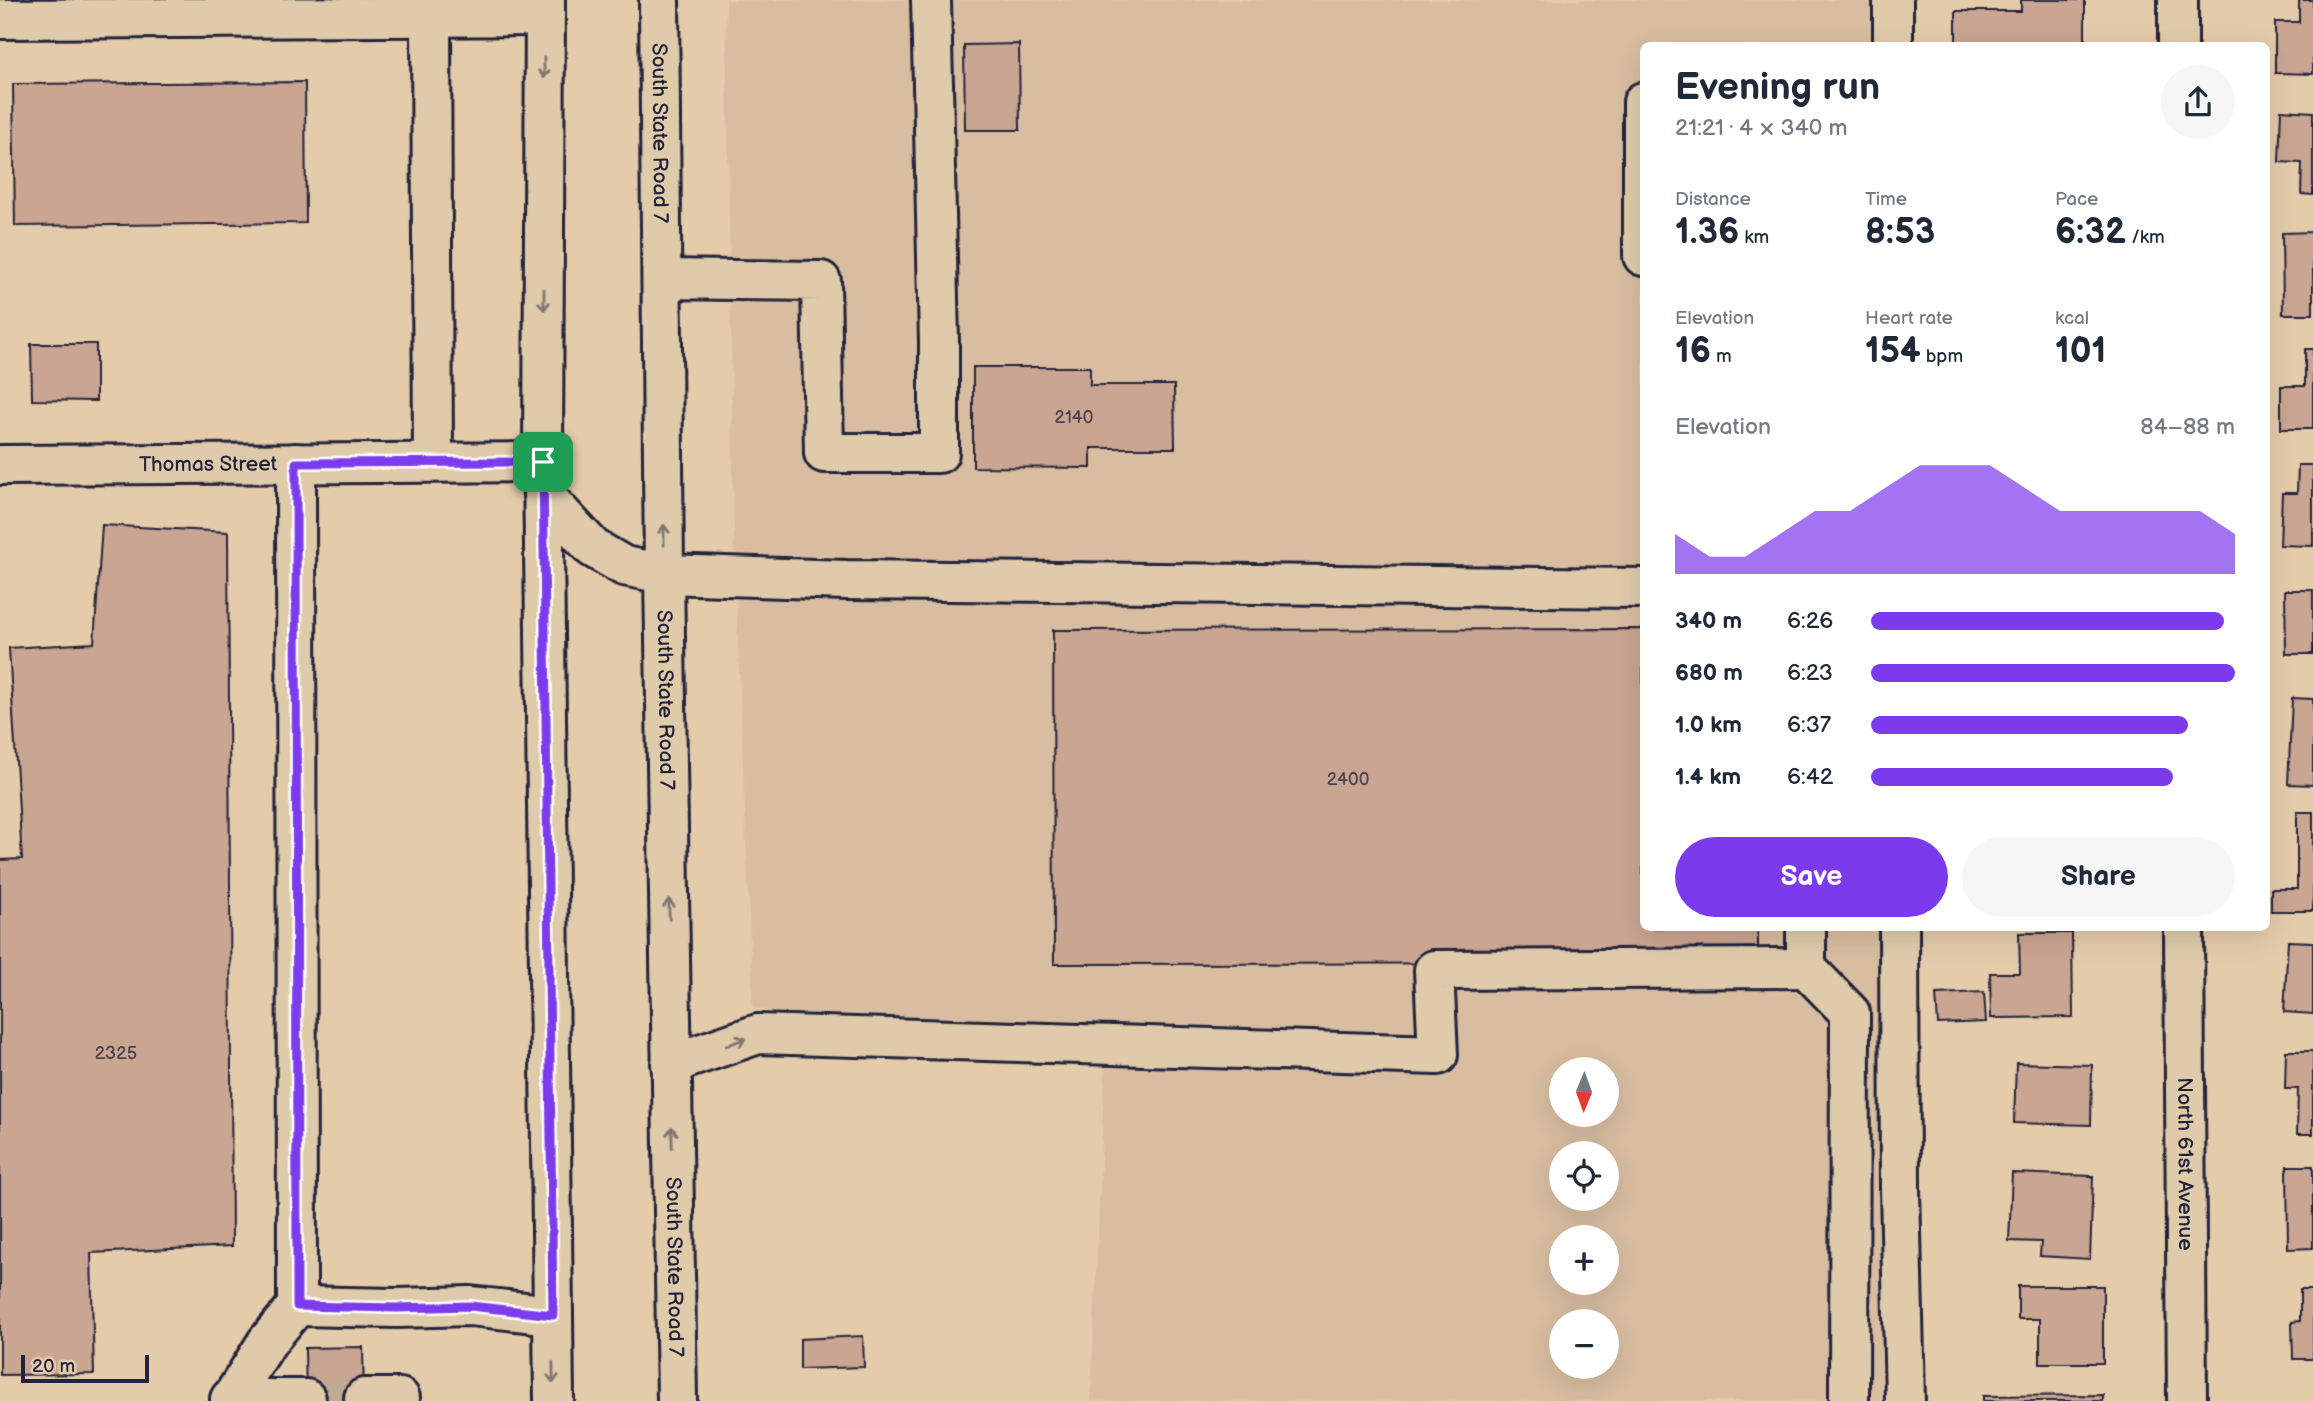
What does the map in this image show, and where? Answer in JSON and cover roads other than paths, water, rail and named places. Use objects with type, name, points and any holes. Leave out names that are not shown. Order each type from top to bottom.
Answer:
[{"type":"main road","name":"South State Road 7","points":[[659,0],[664,574],[677,1401]]},
{"type":"main road","points":[[662,279],[821,281],[824,453],[939,453],[931,0]]},
{"type":"main road","points":[[1893,0],[1893,42]]},
{"type":"main road","points":[[2178,0],[2178,42]]},
{"type":"main road","points":[[0,19],[246,9],[431,18],[545,8],[543,478],[554,1401]]},
{"type":"main road","points":[[431,18],[433,462]]},
{"type":"main road","name":"Thomas Street","points":[[0,465],[433,462],[543,478]]},
{"type":"main road","points":[[230,1400],[267,1342],[297,1306],[296,463]]},
{"type":"main road","points":[[543,478],[593,548],[624,566],[664,574],[848,580],[1640,588]]},
{"type":"main road","points":[[1806,931],[1806,968],[1850,1013],[1849,1401]]},
{"type":"main road","points":[[1899,931],[1900,1189],[1905,1401]]},
{"type":"main road","name":"North 61st Avenue","points":[[2184,931],[2187,1401]]},
{"type":"main road","points":[[671,1064],[758,1034],[1438,1055],[1434,970],[1806,968]]},
{"type":"main road","points":[[297,1306],[470,1306],[553,1315]]},
{"type":"main road","points":[[230,1400],[306,1399]]},
{"type":"tunnel","points":[[306,1399],[364,1398]]}]
